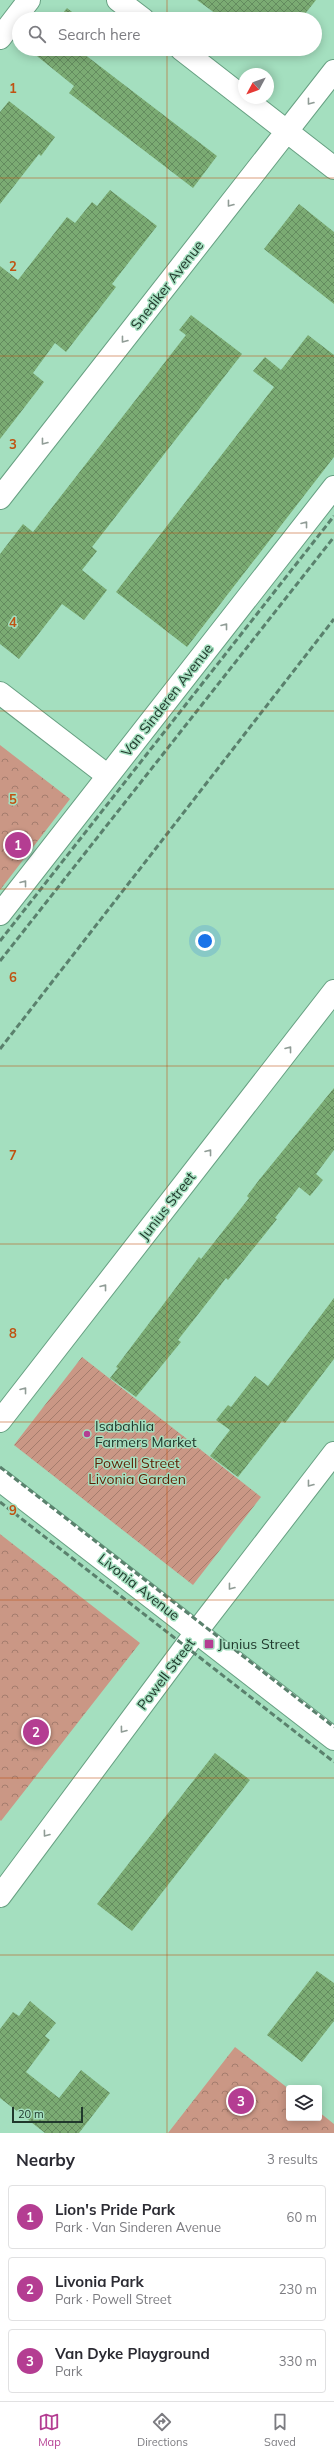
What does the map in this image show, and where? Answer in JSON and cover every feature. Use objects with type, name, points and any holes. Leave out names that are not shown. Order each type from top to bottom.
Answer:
[{"type":"street","points":[[21,12],[30,0]]},
{"type":"street","points":[[118,0],[134,12]]},
{"type":"street","points":[[0,38],[12,23]]},
{"type":"street","points":[[190,56],[238,93]]},
{"type":"street","name":"Snediker Avenue","points":[[0,498],[334,71]]},
{"type":"street","points":[[252,104],[334,168]]},
{"type":"street","name":"Van Sinderen Avenue","points":[[0,914],[334,487]]},
{"type":"street","points":[[0,693],[108,776]]},
{"type":"street","name":"Junius Street","points":[[0,1421],[334,990]]},
{"type":"street","name":"Powell Street","points":[[0,1896],[197,1632],[334,1454]]},
{"type":"street","name":"Livonia Avenue","points":[[0,1480],[334,1739]]},
{"type":"green space","points":[[0,745],[70,799],[0,890]]},
{"type":"green space","name":"Powell Street Livonia Garden","points":[[82,1357],[261,1497],[193,1585],[14,1445]]},
{"type":"green space","points":[[0,1534],[140,1643],[1,1821],[0,1820]]},
{"type":"green space","points":[[235,2047],[286,2087],[286,2121],[322,2121],[322,2114],[334,2124],[334,2133],[168,2133]]},
{"type":"building","points":[[197,0],[316,0],[307,12],[213,12]]},
{"type":"building","points":[[67,8],[72,12],[64,12]]},
{"type":"building","points":[[37,56],[87,56],[217,156],[193,188],[69,93],[74,86]]},
{"type":"building","points":[[9,101],[55,137],[41,156],[39,154],[0,204],[0,112]]},
{"type":"building","points":[[110,190],[157,226],[112,284],[116,287],[66,352],[55,343],[33,373],[44,382],[0,439],[0,266],[18,280],[67,217],[75,223],[92,202],[97,206]]},
{"type":"building","points":[[299,204],[334,232],[334,304],[264,249]]},
{"type":"building","points":[[191,315],[242,354],[92,547],[97,551],[82,570],[107,590],[84,620],[62,604],[19,659],[0,644],[0,554],[23,524],[33,532],[186,335],[179,330]]},
{"type":"building","points":[[308,335],[334,355],[334,457],[187,647],[116,592],[274,387],[253,371],[265,357],[281,370]]},
{"type":"building","points":[[334,1088],[334,1150],[316,1174],[323,1180],[310,1196],[299,1187],[275,1218],[277,1219],[228,1280],[226,1278],[178,1340],[181,1342],[136,1397],[110,1378],[118,1368],[116,1367],[199,1257],[201,1259],[249,1198],[247,1196],[259,1180]]},
{"type":"building","points":[[334,1298],[334,1359],[285,1423],[282,1421],[238,1477],[210,1456],[230,1430],[216,1420],[228,1405],[231,1407],[255,1376],[268,1386]]},
{"type":"building","points":[[215,1753],[250,1780],[132,1931],[97,1904]]},
{"type":"building","points":[[317,1971],[334,1983],[334,2021],[302,2062],[267,2035]]},
{"type":"building","points":[[30,2001],[56,2023],[45,2036],[50,2040],[26,2072],[59,2098],[81,2070],[110,2093],[79,2133],[45,2133],[0,2098],[0,2029],[13,2012],[19,2016]]},
{"type":"railway","points":[[0,941],[334,516]]},
{"type":"railway","points":[[0,961],[334,537]]},
{"type":"railway","points":[[0,1049],[334,619]]},
{"type":"railway","points":[[0,1467],[334,1727]]},
{"type":"railway","points":[[0,1502],[334,1762]]},
{"type":"place","name":"Lion's Pride Park","points":[[18,845]]},
{"type":"place","name":"Isabahlia Farmers Market","points":[[87,1434]]},
{"type":"place","name":"Junius Street","points":[[209,1644]]},
{"type":"place","name":"Livonia Park","points":[[36,1732]]},
{"type":"place","name":"Van Dyke Playground","points":[[241,2101]]}]
